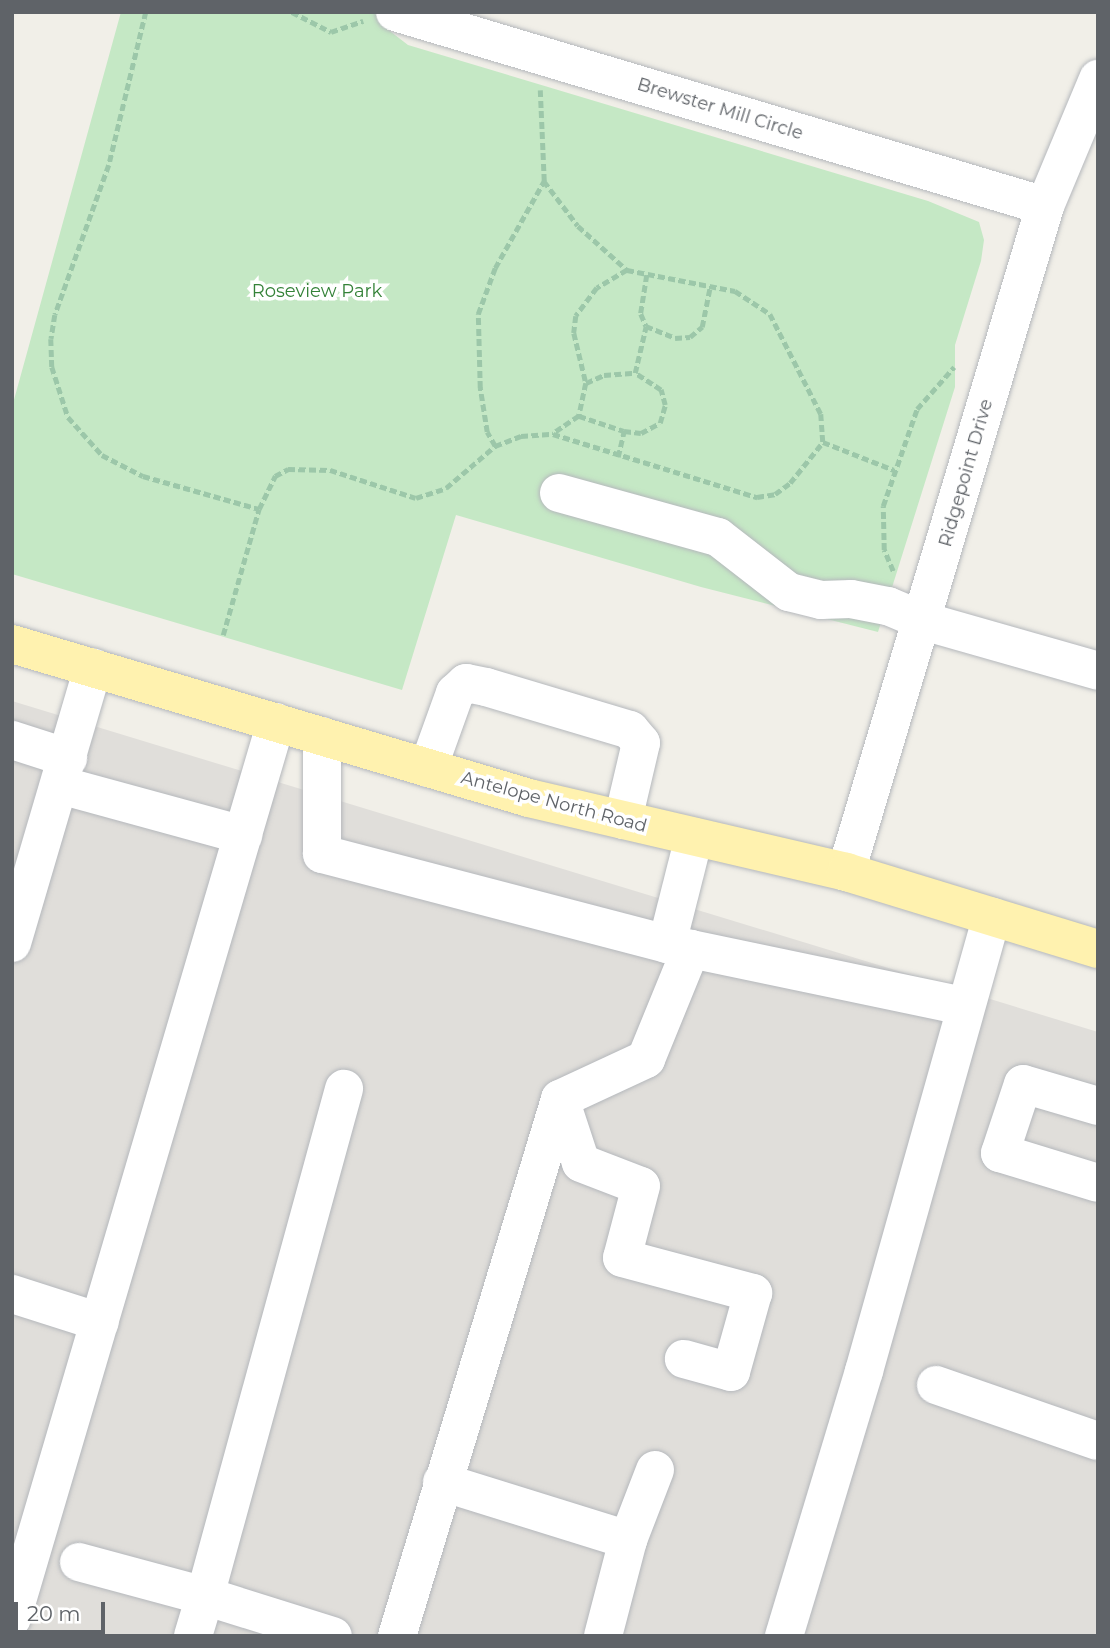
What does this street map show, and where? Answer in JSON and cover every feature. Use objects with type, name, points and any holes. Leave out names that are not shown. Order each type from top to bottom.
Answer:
[{"type":"main road","name":"Antelope North Road","points":[[12,644],[428,768],[623,820],[846,872],[1098,949]]},
{"type":"street","name":"Brewster Mill Circle","points":[[381,16],[1045,206]]},
{"type":"street","name":"Ridgepoint Drive","points":[[846,872],[1045,206],[1098,79]]},
{"type":"street","points":[[559,493],[718,537],[789,592],[821,600],[851,598],[888,606],[923,621],[1098,671]]},
{"type":"street","points":[[12,943],[93,668]]},
{"type":"street","points":[[428,768],[455,693],[466,683],[486,687],[630,730],[641,743],[623,820]]},
{"type":"street","points":[[12,1618],[21,1553],[100,1322],[276,722]]},
{"type":"street","points":[[321,736],[322,854],[679,946],[965,1006]]},
{"type":"street","points":[[12,740],[64,771],[243,835]]},
{"type":"street","points":[[397,1636],[560,1099],[646,1059],[679,946],[694,837]]},
{"type":"street","points":[[784,1636],[864,1371],[992,917]]},
{"type":"street","points":[[1098,1106],[1023,1084],[1000,1153],[1098,1183]]},
{"type":"street","points":[[193,1636],[344,1089]]},
{"type":"street","points":[[560,1099],[581,1163],[641,1186],[622,1258],[753,1293],[731,1372],[684,1359]]},
{"type":"street","points":[[12,1294],[100,1322]]},
{"type":"street","points":[[936,1385],[1098,1441]]},
{"type":"street","points":[[603,1636],[628,1540],[655,1470]]},
{"type":"street","points":[[442,1482],[628,1540]]},
{"type":"street","points":[[79,1562],[205,1596],[333,1636]]},
{"type":"path","points":[[146,12],[109,165],[55,315],[52,367],[68,417],[102,455],[143,476],[259,509]]},
{"type":"path","points":[[292,12],[331,32],[381,16]]},
{"type":"path","points":[[495,446],[487,432],[480,388],[478,314],[495,268],[544,181],[540,86]]},
{"type":"path","points":[[223,635],[259,509],[275,475],[288,469],[330,470],[416,498],[446,488],[495,446],[522,436],[554,434],[618,457],[757,497],[775,494],[790,484],[822,442],[821,414],[770,314],[735,291],[628,270],[578,226],[544,181]]},
{"type":"path","points":[[554,434],[579,416],[586,383],[574,333],[576,316],[597,288],[628,270]]},
{"type":"path","points":[[635,373],[646,326],[640,314],[647,275]]},
{"type":"path","points":[[646,326],[675,338],[690,337],[702,327],[710,287]]},
{"type":"path","points":[[896,575],[888,564],[881,527],[894,470],[917,409],[954,367]]},
{"type":"path","points":[[579,416],[624,431],[641,433],[660,423],[665,405],[662,390],[635,373],[604,374],[586,383]]},
{"type":"path","points":[[618,457],[624,431]]},
{"type":"path","points":[[822,442],[894,470]]},
{"type":"shaded area","points":[[12,701],[1098,1032],[1098,1636],[12,1636]]},
{"type":"green space","name":"Roseview Park","points":[[121,12],[377,12],[386,28],[408,45],[928,201],[979,222],[984,240],[981,261],[955,345],[955,387],[878,632],[701,587],[456,515],[402,690],[12,574],[12,407]]}]
